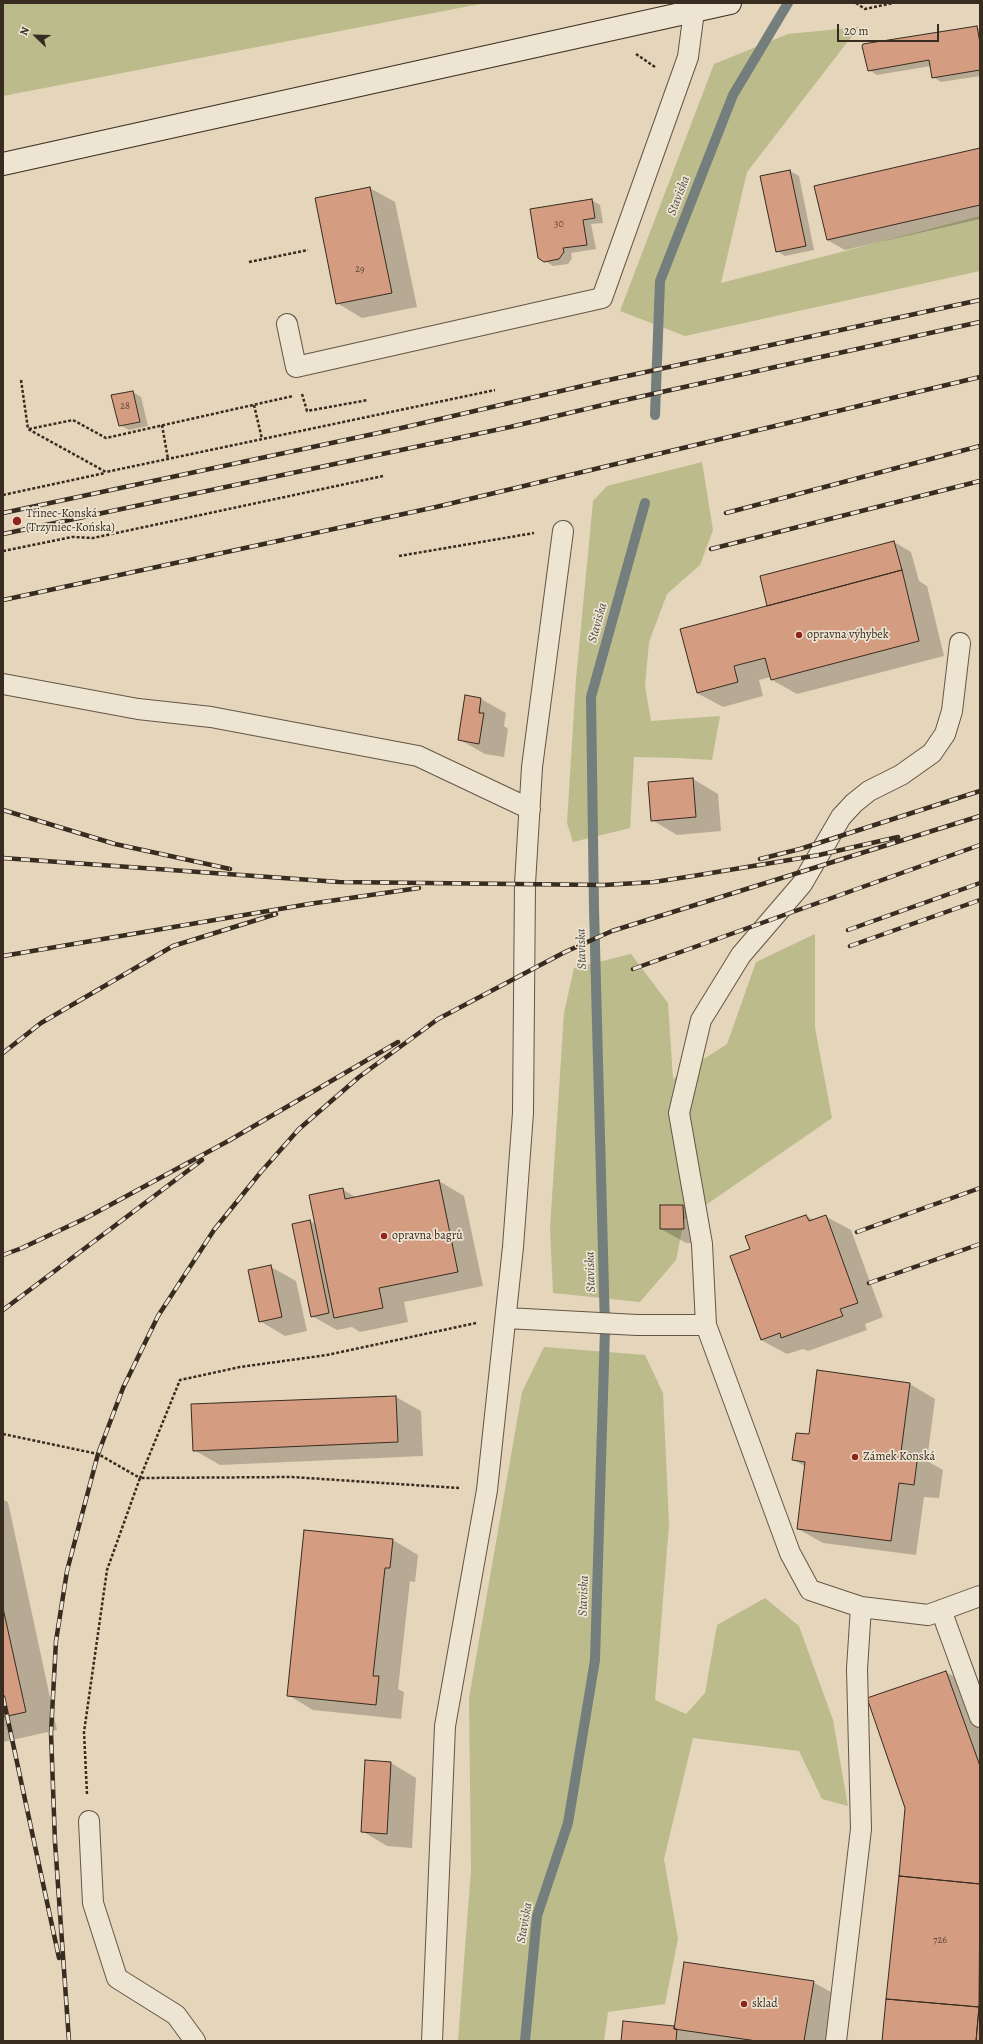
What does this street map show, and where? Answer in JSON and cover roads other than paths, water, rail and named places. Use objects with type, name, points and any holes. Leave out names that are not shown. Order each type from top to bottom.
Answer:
[{"type":"main road","points":[[3,164],[730,3]]},
{"type":"lane","points":[[287,324],[296,367],[602,298],[688,57],[694,11]]},
{"type":"lane","points":[[432,2041],[445,1726],[487,1490],[506,1318],[523,1113],[526,884],[532,767],[542,680],[563,531]]},
{"type":"lane","points":[[960,643],[952,711],[945,734],[932,753],[901,776],[869,792],[854,803],[841,817],[802,884],[740,955],[701,1020],[679,1113],[702,1244],[706,1325],[790,1553],[810,1590],[861,1607],[928,1615],[980,1596]]},
{"type":"lane","points":[[3,684],[138,709],[211,717],[418,756],[530,809]]},
{"type":"lane","points":[[506,1318],[636,1325],[706,1325]]},
{"type":"lane","points":[[836,2041],[861,1829],[856,1669],[861,1607]]},
{"type":"lane","points":[[941,1610],[980,1717]]},
{"type":"lane","points":[[89,1821],[94,1903],[117,1978],[176,2015],[195,2041]]},
{"type":"waterway","name":"Staviska","points":[[655,415],[660,281],[733,95],[788,3]]},
{"type":"waterway","name":"Staviska","points":[[525,2041],[537,1916],[568,1823],[595,1660],[605,1329],[594,908],[591,697],[645,503]]},
{"type":"railway","points":[[3,513],[397,429],[604,381],[980,300]]},
{"type":"railway","points":[[3,534],[510,427],[607,404],[980,322]]},
{"type":"railway","points":[[3,600],[436,507],[980,377]]},
{"type":"railway","points":[[726,513],[980,446]]},
{"type":"railway","points":[[711,549],[980,481]]},
{"type":"railway","points":[[760,859],[800,849],[980,791]]},
{"type":"railway","points":[[3,810],[115,844],[230,869]]},
{"type":"railway","points":[[69,2041],[55,1842],[51,1733],[56,1641],[67,1571],[98,1454],[123,1388],[158,1316],[214,1230],[260,1173],[299,1129],[359,1077],[438,1019],[565,952],[612,931],[980,816]]},
{"type":"railway","points":[[3,858],[339,882],[604,885],[654,882],[693,876],[819,855],[898,837]]},
{"type":"railway","points":[[633,969],[980,845]]},
{"type":"railway","points":[[848,930],[980,883]]},
{"type":"railway","points":[[3,956],[309,904],[419,888]]},
{"type":"railway","points":[[850,946],[980,900]]},
{"type":"railway","points":[[3,1053],[41,1023],[173,946],[276,914]]},
{"type":"railway","points":[[3,1255],[22,1248],[86,1218],[230,1140],[398,1042]]},
{"type":"railway","points":[[3,1310],[202,1160]]},
{"type":"railway","points":[[857,1232],[980,1188]]},
{"type":"railway","points":[[869,1283],[980,1244]]},
{"type":"railway","points":[[3,1697],[59,1958]]},
{"type":"place","name":"Třinec-Konská (Trzyniec-Końska)","points":[[17,521]]},
{"type":"place","name":"opravna výhybek","points":[[799,635]]},
{"type":"place","name":"opravna bagrů","points":[[384,1236]]},
{"type":"place","name":"Zámek Konská","points":[[855,1457]]},
{"type":"place","name":"sklad","points":[[744,2004]]}]
